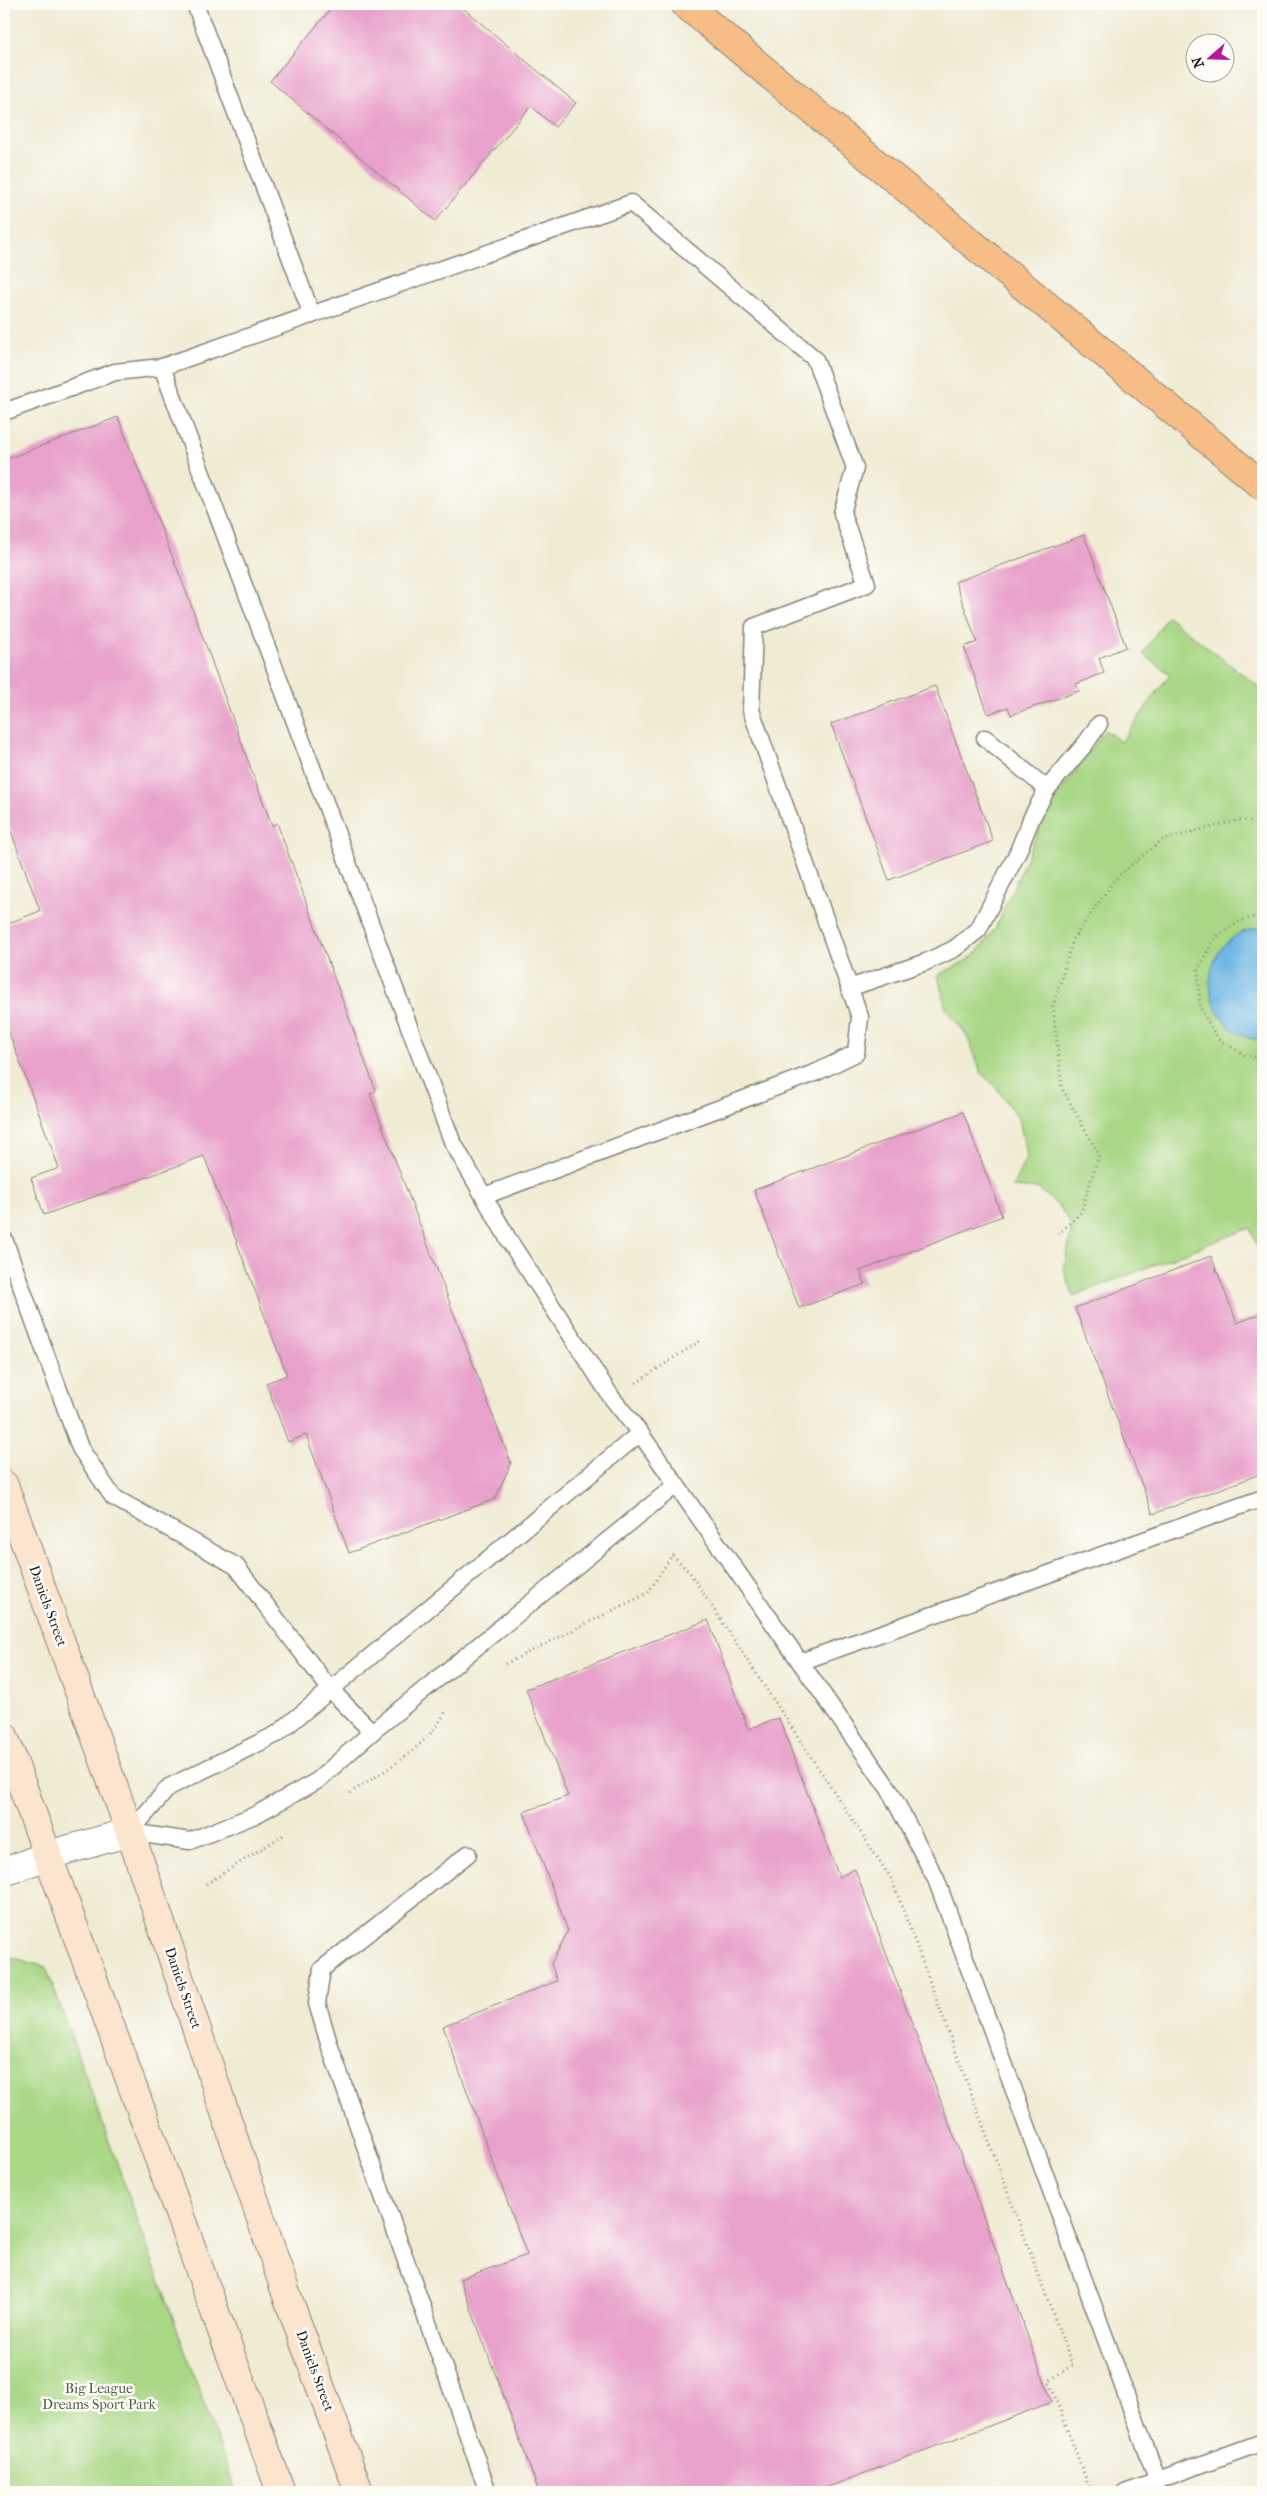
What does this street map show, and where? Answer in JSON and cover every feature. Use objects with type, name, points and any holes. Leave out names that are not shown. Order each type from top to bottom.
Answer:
[{"type":"highway","points":[[686,4],[1263,486]]},
{"type":"main road","name":"Daniels Street","points":[[4,1485],[130,1832],[286,2293],[359,2492]]},
{"type":"main road","points":[[4,1736],[281,2492]]},
{"type":"street","points":[[4,1872],[49,1855],[130,1832]]},
{"type":"lane","points":[[195,4],[312,315]]},
{"type":"lane","points":[[4,412],[115,372],[162,367],[631,203],[815,359],[855,468],[842,513],[867,584],[754,627],[751,710],[860,1017],[856,1053],[817,1072],[484,1196]]},
{"type":"lane","points":[[162,367],[452,1141],[510,1242],[612,1398],[640,1433],[889,1789],[936,1879],[1158,2481]]},
{"type":"lane","points":[[849,988],[926,962],[954,949],[978,930],[1017,854],[1032,817],[1048,790],[1099,724]]},
{"type":"lane","points":[[985,738],[1048,790]]},
{"type":"lane","points":[[4,1239],[80,1448],[113,1497],[236,1566],[330,1689],[372,1732]]},
{"type":"lane","points":[[130,1832],[169,1787],[277,1734],[640,1433]]},
{"type":"lane","points":[[130,1832],[190,1841],[255,1815],[317,1781],[372,1732],[676,1485]]},
{"type":"lane","points":[[800,1662],[1263,1498]]},
{"type":"lane","points":[[468,1854],[322,1969],[317,2003],[330,2047],[488,2492]]},
{"type":"lane","points":[[1125,2492],[1263,2442]]},
{"type":"path","points":[[1058,1234],[1081,1212],[1099,1156],[1062,1088],[1053,1006],[1073,939],[1116,878],[1162,840],[1239,820],[1263,822]]},
{"type":"path","points":[[1263,914],[1238,922],[1214,938],[1198,969],[1200,1008],[1218,1039],[1245,1055],[1263,1059]]},
{"type":"path","points":[[612,1398],[700,1341]]},
{"type":"path","points":[[501,1665],[648,1593],[672,1555],[690,1572],[892,1880],[1072,2365],[1049,2381],[1091,2492]]},
{"type":"path","points":[[341,1798],[392,1766],[438,1728],[450,1703]]},
{"type":"path","points":[[206,1884],[291,1830]]},
{"type":"green space","points":[[1167,616],[1263,690],[1263,1260],[1250,1228],[1073,1296],[1064,1270],[1072,1227],[1060,1207],[1039,1189],[1012,1187],[1027,1156],[1019,1119],[996,1087],[982,1074],[966,1034],[946,1009],[938,975],[966,961],[979,950],[996,927],[1048,809],[1105,730],[1121,742],[1170,674],[1143,654]]},
{"type":"green space","name":"Big League Dreams Sport Park","points":[[4,1955],[46,1967],[236,2492],[4,2492]]},
{"type":"water","points":[[1263,927],[1263,1040],[1245,1037],[1231,1028],[1220,1016],[1213,1001],[1210,984],[1212,968],[1219,952],[1231,939],[1238,934]]},
{"type":"building","points":[[335,4],[458,4],[576,103],[555,127],[531,106],[435,221],[270,81]]},
{"type":"building","points":[[118,417],[187,594],[272,826],[277,823],[376,1091],[370,1094],[511,1463],[495,1499],[349,1553],[306,1435],[288,1442],[266,1383],[287,1375],[204,1156],[44,1215],[31,1178],[59,1168],[4,1019],[4,925],[40,911],[4,812],[4,460]]},
{"type":"building","points":[[1084,535],[1126,647],[1099,658],[1104,673],[1076,684],[1079,691],[1011,715],[1008,707],[988,714],[964,647],[977,642],[955,582]]},
{"type":"building","points":[[935,686],[993,841],[889,880],[831,724]]},
{"type":"building","points":[[963,1112],[1002,1216],[860,1271],[865,1284],[799,1308],[754,1190]]},
{"type":"building","points":[[1211,1256],[1237,1323],[1263,1313],[1263,1473],[1153,1514],[1075,1308]]},
{"type":"building","points":[[708,1620],[748,1729],[779,1718],[839,1877],[855,1869],[1052,2402],[815,2492],[539,2492],[460,2279],[527,2255],[443,2026],[557,1981],[551,1964],[568,1931],[524,1812],[568,1796],[526,1689]]}]
